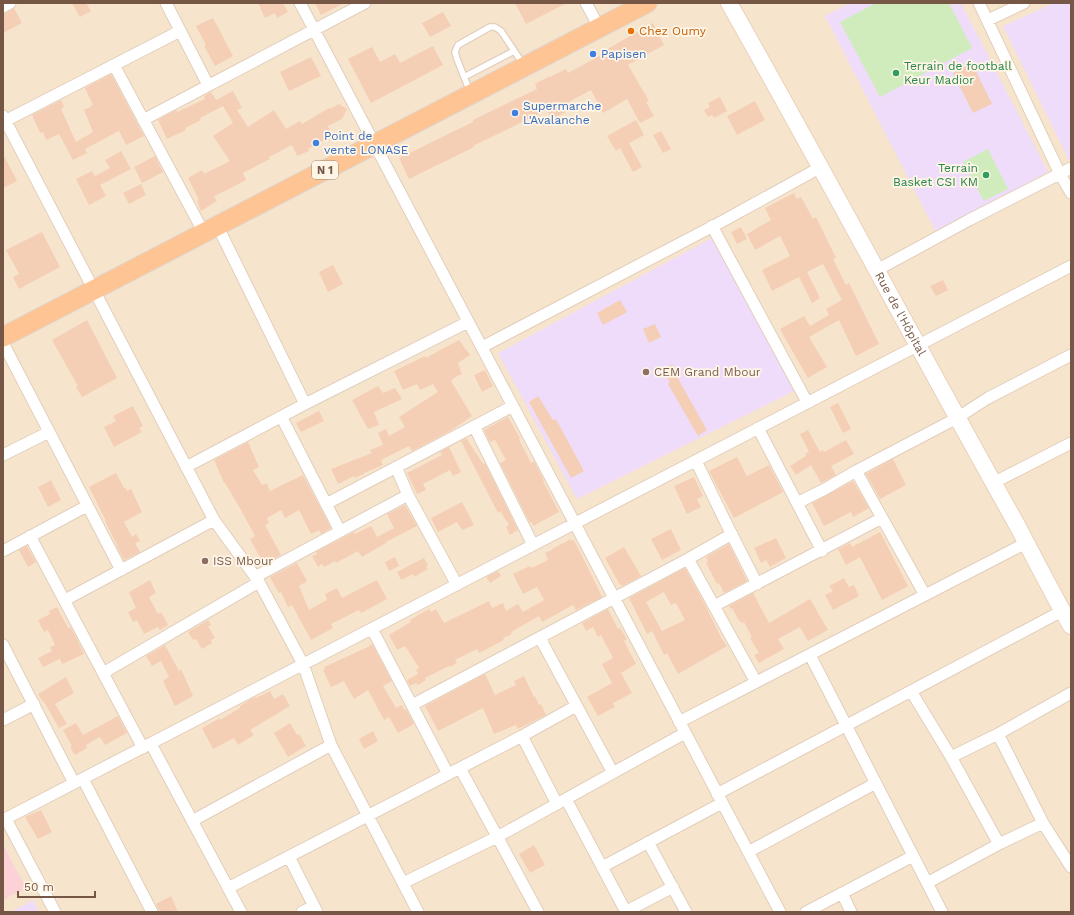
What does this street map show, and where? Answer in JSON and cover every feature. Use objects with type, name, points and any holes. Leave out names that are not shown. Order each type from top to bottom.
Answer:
[{"type":"highway","name":"N 1","points":[[3,336],[374,144],[467,86],[519,59],[599,27],[647,3]]},
{"type":"main road","name":"Rue de l'Hôpital","points":[[729,3],[877,270],[1071,626]]},
{"type":"street","points":[[3,7],[10,3]]},
{"type":"street","points":[[166,3],[208,86]]},
{"type":"street","points":[[300,3],[780,912]]},
{"type":"street","points":[[143,120],[365,3]]},
{"type":"street","points":[[586,3],[599,27]]},
{"type":"street","points":[[979,3],[1060,174],[1071,193]]},
{"type":"street","points":[[988,20],[1024,3]]},
{"type":"street","points":[[180,31],[4,120],[214,520],[257,580],[303,664],[331,745],[418,912]]},
{"type":"street","points":[[114,65],[143,120],[211,229],[306,404]]},
{"type":"street","points":[[482,347],[712,226],[820,167]]},
{"type":"street","points":[[877,270],[968,220],[1071,168]]},
{"type":"street","points":[[712,226],[807,402]]},
{"type":"street","points":[[55,912],[5,820],[1071,266]]},
{"type":"street","points":[[186,467],[468,322]]},
{"type":"street","points":[[3,343],[121,570]]},
{"type":"street","points":[[797,503],[957,418],[988,398],[1071,355]]},
{"type":"street","points":[[326,504],[513,406]]},
{"type":"street","points":[[282,418],[340,531]]},
{"type":"street","points":[[474,426],[532,545]]},
{"type":"street","points":[[758,428],[822,551]]},
{"type":"street","points":[[3,456],[49,432]]},
{"type":"street","points":[[993,483],[1071,443]]},
{"type":"street","points":[[696,460],[757,584]]},
{"type":"street","points":[[396,467],[408,495],[457,584]]},
{"type":"street","points":[[856,471],[924,595]]},
{"type":"street","points":[[103,673],[340,531],[408,495]]},
{"type":"street","points":[[3,551],[88,506]]},
{"type":"street","points":[[714,606],[822,551],[882,518]]},
{"type":"street","points":[[65,600],[214,520]]},
{"type":"street","points":[[412,705],[688,559],[732,534]]},
{"type":"street","points":[[30,536],[103,673],[192,821],[241,912]]},
{"type":"street","points":[[680,722],[1026,543]]},
{"type":"street","points":[[688,559],[756,682]]},
{"type":"street","points":[[602,867],[648,842],[720,798],[846,725],[1062,611]]},
{"type":"street","points":[[372,629],[448,774]]},
{"type":"street","points":[[540,638],[613,773]]},
{"type":"street","points":[[3,645],[34,704],[152,912]]},
{"type":"street","points":[[810,655],[942,912]]},
{"type":"street","points":[[911,691],[951,757],[999,844]]},
{"type":"street","points":[[951,757],[998,734],[1071,693]]},
{"type":"street","points":[[3,720],[34,704]]},
{"type":"street","points":[[228,888],[522,736],[576,706]]},
{"type":"street","points":[[403,883],[497,837],[685,733]]},
{"type":"street","points":[[998,734],[1043,823],[1071,867]]},
{"type":"street","points":[[522,736],[602,867],[626,912],[673,887]]},
{"type":"street","points":[[192,821],[331,745]]},
{"type":"street","points":[[460,768],[538,912]]},
{"type":"street","points":[[748,852],[876,783]]},
{"type":"street","points":[[927,884],[999,844],[1043,823]]},
{"type":"street","points":[[648,842],[686,912]]},
{"type":"street","points":[[806,912],[913,856]]},
{"type":"street","points":[[288,857],[315,909],[302,912]]},
{"type":"street","points":[[842,893],[852,912]]},
{"type":"lane","points":[[467,86],[455,52],[458,45],[490,27],[495,27],[501,31],[519,59]]},
{"type":"shaded area","points":[[3,3],[1071,3],[1071,912],[3,912]]},
{"type":"shaded area","points":[[850,3],[961,3],[1048,172],[936,232],[825,16]]},
{"type":"shaded area","points":[[1054,3],[1071,3],[1071,159],[1069,160],[1003,26]]},
{"type":"shaded area","name":"CEM Grand Mbour","points":[[712,238],[794,391],[577,499],[498,353]]},
{"type":"shaded area","points":[[3,845],[26,888],[3,900]]},
{"type":"shaded area","points":[[33,900],[39,912],[11,912]]},
{"type":"green space","name":"Terrain de football Keur Madior","points":[[876,3],[949,3],[972,48],[880,97],[840,22]]},
{"type":"green space","name":"Terrain Basket CSI KM","points":[[988,149],[1008,189],[984,201],[963,162]]},
{"type":"building","points":[[72,3],[86,3],[91,11],[80,17]]},
{"type":"building","points":[[258,3],[283,3],[288,12],[277,18],[275,13],[265,18]]},
{"type":"building","points":[[315,3],[344,3],[321,15]]},
{"type":"building","points":[[515,3],[567,3],[526,24]]},
{"type":"building","points":[[14,8],[22,23],[3,33],[3,14]]},
{"type":"building","points":[[443,12],[451,26],[430,37],[422,23]]},
{"type":"building","points":[[213,18],[233,56],[215,66],[204,46],[206,45],[196,26]]},
{"type":"building","points":[[653,23],[664,45],[628,65],[649,101],[646,102],[654,116],[640,123],[627,99],[603,113],[591,90],[567,103],[570,110],[552,119],[547,110],[409,179],[399,158],[537,89],[535,84],[550,76],[566,69],[568,73],[603,54],[602,52]]},
{"type":"building","points":[[433,46],[443,65],[371,103],[348,59],[372,47],[380,62],[395,54],[400,63]]},
{"type":"building","points":[[311,57],[321,76],[289,91],[280,72]]},
{"type":"building","points":[[972,63],[992,104],[973,113],[953,73]]},
{"type":"building","points":[[111,74],[144,136],[126,145],[119,131],[85,149],[87,153],[73,160],[59,134],[46,140],[43,132],[40,133],[32,115],[61,100],[64,107],[61,109],[76,142],[93,132],[84,110],[93,105],[85,88]]},
{"type":"building","points":[[233,91],[242,108],[237,110],[248,127],[274,110],[286,129],[300,121],[302,124],[329,108],[330,109],[339,104],[347,109],[342,119],[328,126],[332,136],[308,149],[309,151],[297,156],[292,145],[269,157],[270,159],[243,173],[246,180],[214,196],[217,201],[201,211],[197,201],[199,200],[188,178],[202,170],[204,174],[230,161],[213,136],[233,123],[223,106],[200,118],[201,120],[185,128],[186,130],[167,139],[158,120],[176,110],[177,112],[205,99],[204,96],[211,92],[216,100]]},
{"type":"building","points":[[720,97],[727,111],[714,118],[712,115],[708,117],[704,110],[710,107],[708,103]]},
{"type":"building","points":[[755,101],[765,120],[737,135],[727,116]]},
{"type":"building","points":[[636,120],[644,135],[629,143],[642,167],[633,172],[620,148],[616,151],[607,136]]},
{"type":"building","points":[[661,131],[671,149],[663,153],[653,135]]},
{"type":"building","points":[[121,151],[131,169],[100,185],[106,196],[89,205],[76,179],[92,171],[95,176],[110,168],[105,160]]},
{"type":"building","points":[[3,154],[17,181],[3,188]]},
{"type":"building","points":[[155,156],[163,172],[142,183],[134,167]]},
{"type":"building","points":[[141,184],[146,195],[129,204],[123,193]]},
{"type":"building","points":[[794,193],[797,199],[801,197],[813,219],[816,217],[836,258],[833,259],[846,285],[849,283],[879,344],[856,356],[839,320],[809,337],[827,367],[808,378],[780,329],[804,316],[810,326],[829,315],[826,309],[842,300],[823,264],[807,272],[820,298],[812,303],[799,277],[772,291],[762,270],[790,256],[780,236],[755,250],[747,234],[771,220],[765,208]]},
{"type":"building","points":[[741,227],[747,239],[737,244],[731,232]]},
{"type":"building","points":[[42,232],[60,267],[19,289],[13,277],[19,274],[6,250]]},
{"type":"building","points":[[333,265],[343,284],[328,292],[319,272]]},
{"type":"building","points":[[943,280],[948,290],[936,296],[930,286]]},
{"type":"building","points":[[620,300],[627,312],[603,325],[597,313]]},
{"type":"building","points":[[87,320],[117,378],[82,397],[76,387],[78,386],[52,340]]},
{"type":"building","points":[[655,324],[661,337],[649,343],[643,329]]},
{"type":"building","points":[[459,340],[470,355],[458,363],[462,374],[451,381],[472,416],[450,431],[412,451],[409,446],[381,460],[383,465],[338,484],[331,469],[372,453],[370,450],[383,445],[378,433],[386,429],[389,436],[405,427],[399,417],[438,392],[433,384],[420,390],[417,384],[403,390],[394,371],[425,356],[426,358]]},
{"type":"building","points":[[672,364],[678,374],[676,375],[707,430],[698,436],[668,384],[670,382],[662,371]]},
{"type":"building","points":[[485,370],[493,386],[482,392],[474,375]]},
{"type":"building","points":[[378,386],[383,393],[395,388],[402,399],[374,412],[379,425],[368,429],[352,400]]},
{"type":"building","points":[[538,396],[553,420],[556,419],[584,471],[571,478],[529,402]]},
{"type":"building","points":[[838,403],[851,429],[843,433],[830,407]]},
{"type":"building","points":[[133,406],[143,426],[139,428],[142,432],[114,447],[104,427],[116,421],[113,416]]},
{"type":"building","points":[[319,411],[324,421],[301,432],[296,423]]},
{"type":"building","points":[[508,417],[520,438],[519,439],[531,463],[534,461],[559,512],[533,526],[532,522],[530,523],[500,463],[506,460],[495,440],[490,442],[484,430]]},
{"type":"building","points":[[808,430],[820,452],[823,450],[824,452],[846,440],[854,454],[831,466],[836,475],[821,483],[811,465],[796,475],[790,466],[806,456],[805,454],[809,452],[800,434]]},
{"type":"building","points":[[466,438],[483,464],[485,463],[518,530],[510,535],[506,527],[509,525],[500,511],[498,513],[461,441]]},
{"type":"building","points":[[248,442],[259,467],[253,470],[262,485],[267,483],[270,491],[303,475],[331,528],[321,534],[319,530],[311,534],[299,510],[285,518],[281,510],[267,518],[269,523],[265,525],[281,555],[264,564],[250,539],[255,536],[224,483],[214,460]]},
{"type":"building","points":[[449,447],[461,472],[453,476],[450,470],[423,484],[426,490],[417,494],[407,473],[442,455],[440,452]]},
{"type":"building","points":[[737,457],[747,476],[769,465],[783,492],[734,518],[709,471]]},
{"type":"building","points":[[893,459],[906,485],[880,499],[866,474]]},
{"type":"building","points":[[116,473],[124,488],[125,487],[127,491],[131,489],[142,512],[124,522],[132,537],[136,534],[140,541],[135,543],[140,552],[124,560],[89,487]]},
{"type":"building","points":[[694,477],[703,496],[697,499],[701,507],[687,514],[674,486]]},
{"type":"building","points":[[51,480],[61,500],[48,507],[38,487]]},
{"type":"building","points":[[853,481],[869,508],[853,517],[851,512],[824,526],[812,503]]},
{"type":"building","points":[[462,502],[474,525],[462,530],[457,522],[438,532],[431,518]]},
{"type":"building","points":[[405,505],[417,526],[386,542],[362,557],[358,551],[336,563],[335,561],[324,567],[322,564],[318,567],[312,556],[317,554],[316,552],[354,532],[355,534],[371,526],[377,537],[394,528],[387,514]]},
{"type":"building","points":[[671,529],[681,550],[662,560],[651,539]]},
{"type":"building","points":[[880,532],[908,586],[882,600],[860,557],[846,565],[838,549],[850,543],[852,547]]},
{"type":"building","points":[[776,538],[786,558],[770,567],[766,560],[761,563],[754,548]]},
{"type":"building","points":[[571,539],[572,541],[574,540],[602,597],[576,610],[573,605],[542,622],[539,616],[511,632],[512,634],[503,638],[504,640],[479,653],[477,649],[455,660],[457,663],[450,667],[449,666],[425,678],[426,680],[418,685],[416,683],[410,686],[407,680],[418,674],[416,670],[419,668],[405,646],[397,650],[389,635],[429,609],[431,612],[436,609],[444,623],[489,601],[492,608],[503,603],[506,611],[518,604],[523,612],[544,600],[537,587],[523,594],[513,574],[530,566],[531,568],[534,567],[548,560],[545,553]]},
{"type":"building","points":[[729,544],[747,581],[724,593],[719,583],[717,584],[706,563],[708,562],[706,557]]},
{"type":"building","points":[[27,546],[36,562],[28,567],[19,550]]},
{"type":"building","points":[[624,547],[641,576],[622,586],[605,558]]},
{"type":"building","points":[[395,557],[399,566],[389,571],[385,562]]},
{"type":"building","points":[[424,558],[428,565],[426,566],[428,569],[414,577],[413,574],[401,580],[397,572]]},
{"type":"building","points":[[297,563],[307,581],[299,586],[309,610],[327,600],[325,594],[337,588],[342,598],[377,580],[387,599],[361,613],[359,610],[331,624],[333,628],[311,640],[292,605],[288,607],[281,592],[279,593],[270,577]]},
{"type":"building","points":[[685,568],[727,646],[678,674],[667,653],[664,655],[652,631],[647,634],[629,598]],"holes":[[[664,592],[671,605],[676,603],[685,620],[662,631],[646,602]]]},
{"type":"building","points":[[498,571],[501,576],[490,583],[486,577]]},
{"type":"building","points":[[844,578],[849,587],[854,585],[859,596],[833,610],[825,595],[833,591],[829,586]]},
{"type":"building","points":[[150,580],[156,593],[149,597],[158,614],[161,612],[168,625],[160,630],[158,627],[144,634],[137,620],[133,622],[128,612],[136,608],[129,592]]},
{"type":"building","points":[[753,593],[769,623],[810,599],[828,630],[808,641],[800,627],[778,639],[784,649],[759,663],[754,655],[759,653],[750,638],[752,637],[744,622],[740,622],[732,608],[731,609],[729,606]]},
{"type":"building","points":[[57,607],[68,628],[70,627],[74,633],[84,654],[62,664],[60,659],[43,667],[38,658],[52,651],[50,647],[55,645],[48,630],[44,632],[38,620],[50,614],[49,611]]},
{"type":"building","points":[[608,609],[618,629],[620,628],[627,639],[624,641],[636,664],[621,673],[632,693],[613,703],[615,707],[598,716],[587,697],[612,683],[602,664],[613,658],[601,635],[598,637],[593,627],[586,631],[582,623]]},
{"type":"building","points":[[208,620],[211,625],[208,626],[215,638],[211,640],[212,643],[202,649],[196,639],[193,640],[188,632]]},
{"type":"building","points":[[372,644],[392,681],[383,686],[396,708],[402,705],[404,710],[406,709],[414,724],[398,733],[389,717],[384,720],[368,690],[354,699],[344,681],[331,687],[323,670],[325,669],[324,667]]},
{"type":"building","points":[[165,645],[179,671],[181,669],[193,696],[175,706],[163,681],[169,677],[161,661],[152,666],[146,656]]},
{"type":"building","points":[[485,674],[495,695],[516,685],[514,681],[524,676],[534,697],[535,696],[539,705],[541,704],[546,715],[518,729],[516,725],[494,734],[483,708],[438,731],[425,706]]},
{"type":"building","points":[[66,677],[74,693],[55,704],[67,724],[59,728],[38,694]]},
{"type":"building","points":[[270,691],[274,699],[283,694],[290,706],[250,730],[254,735],[238,745],[234,738],[213,749],[202,728],[220,718],[220,720],[240,708],[240,706],[251,699]]},
{"type":"building","points":[[118,716],[127,733],[105,745],[100,737],[86,745],[87,748],[75,755],[63,730],[76,723],[83,735]]},
{"type":"building","points":[[290,723],[306,746],[288,757],[274,733]]},
{"type":"building","points":[[373,731],[378,741],[364,749],[359,739]]},
{"type":"building","points":[[41,810],[52,832],[38,839],[25,817]]},
{"type":"building","points":[[534,845],[545,865],[530,873],[519,854]]},
{"type":"building","points":[[171,896],[178,912],[160,912],[156,904]]},
{"type":"place","name":"Chez Oumy","points":[[631,31]]},
{"type":"place","name":"Papisen","points":[[593,54]]},
{"type":"place","name":"Terrain de football Keur Madior","points":[[896,73]]},
{"type":"place","name":"Supermarche L'Avalanche","points":[[515,113]]},
{"type":"place","name":"Point de vente LONASE","points":[[316,143]]},
{"type":"place","name":"Terrain Basket CSI KM","points":[[986,175]]},
{"type":"place","name":"CEM Grand Mbour","points":[[646,372]]},
{"type":"place","name":"ISS Mbour","points":[[205,561]]}]
